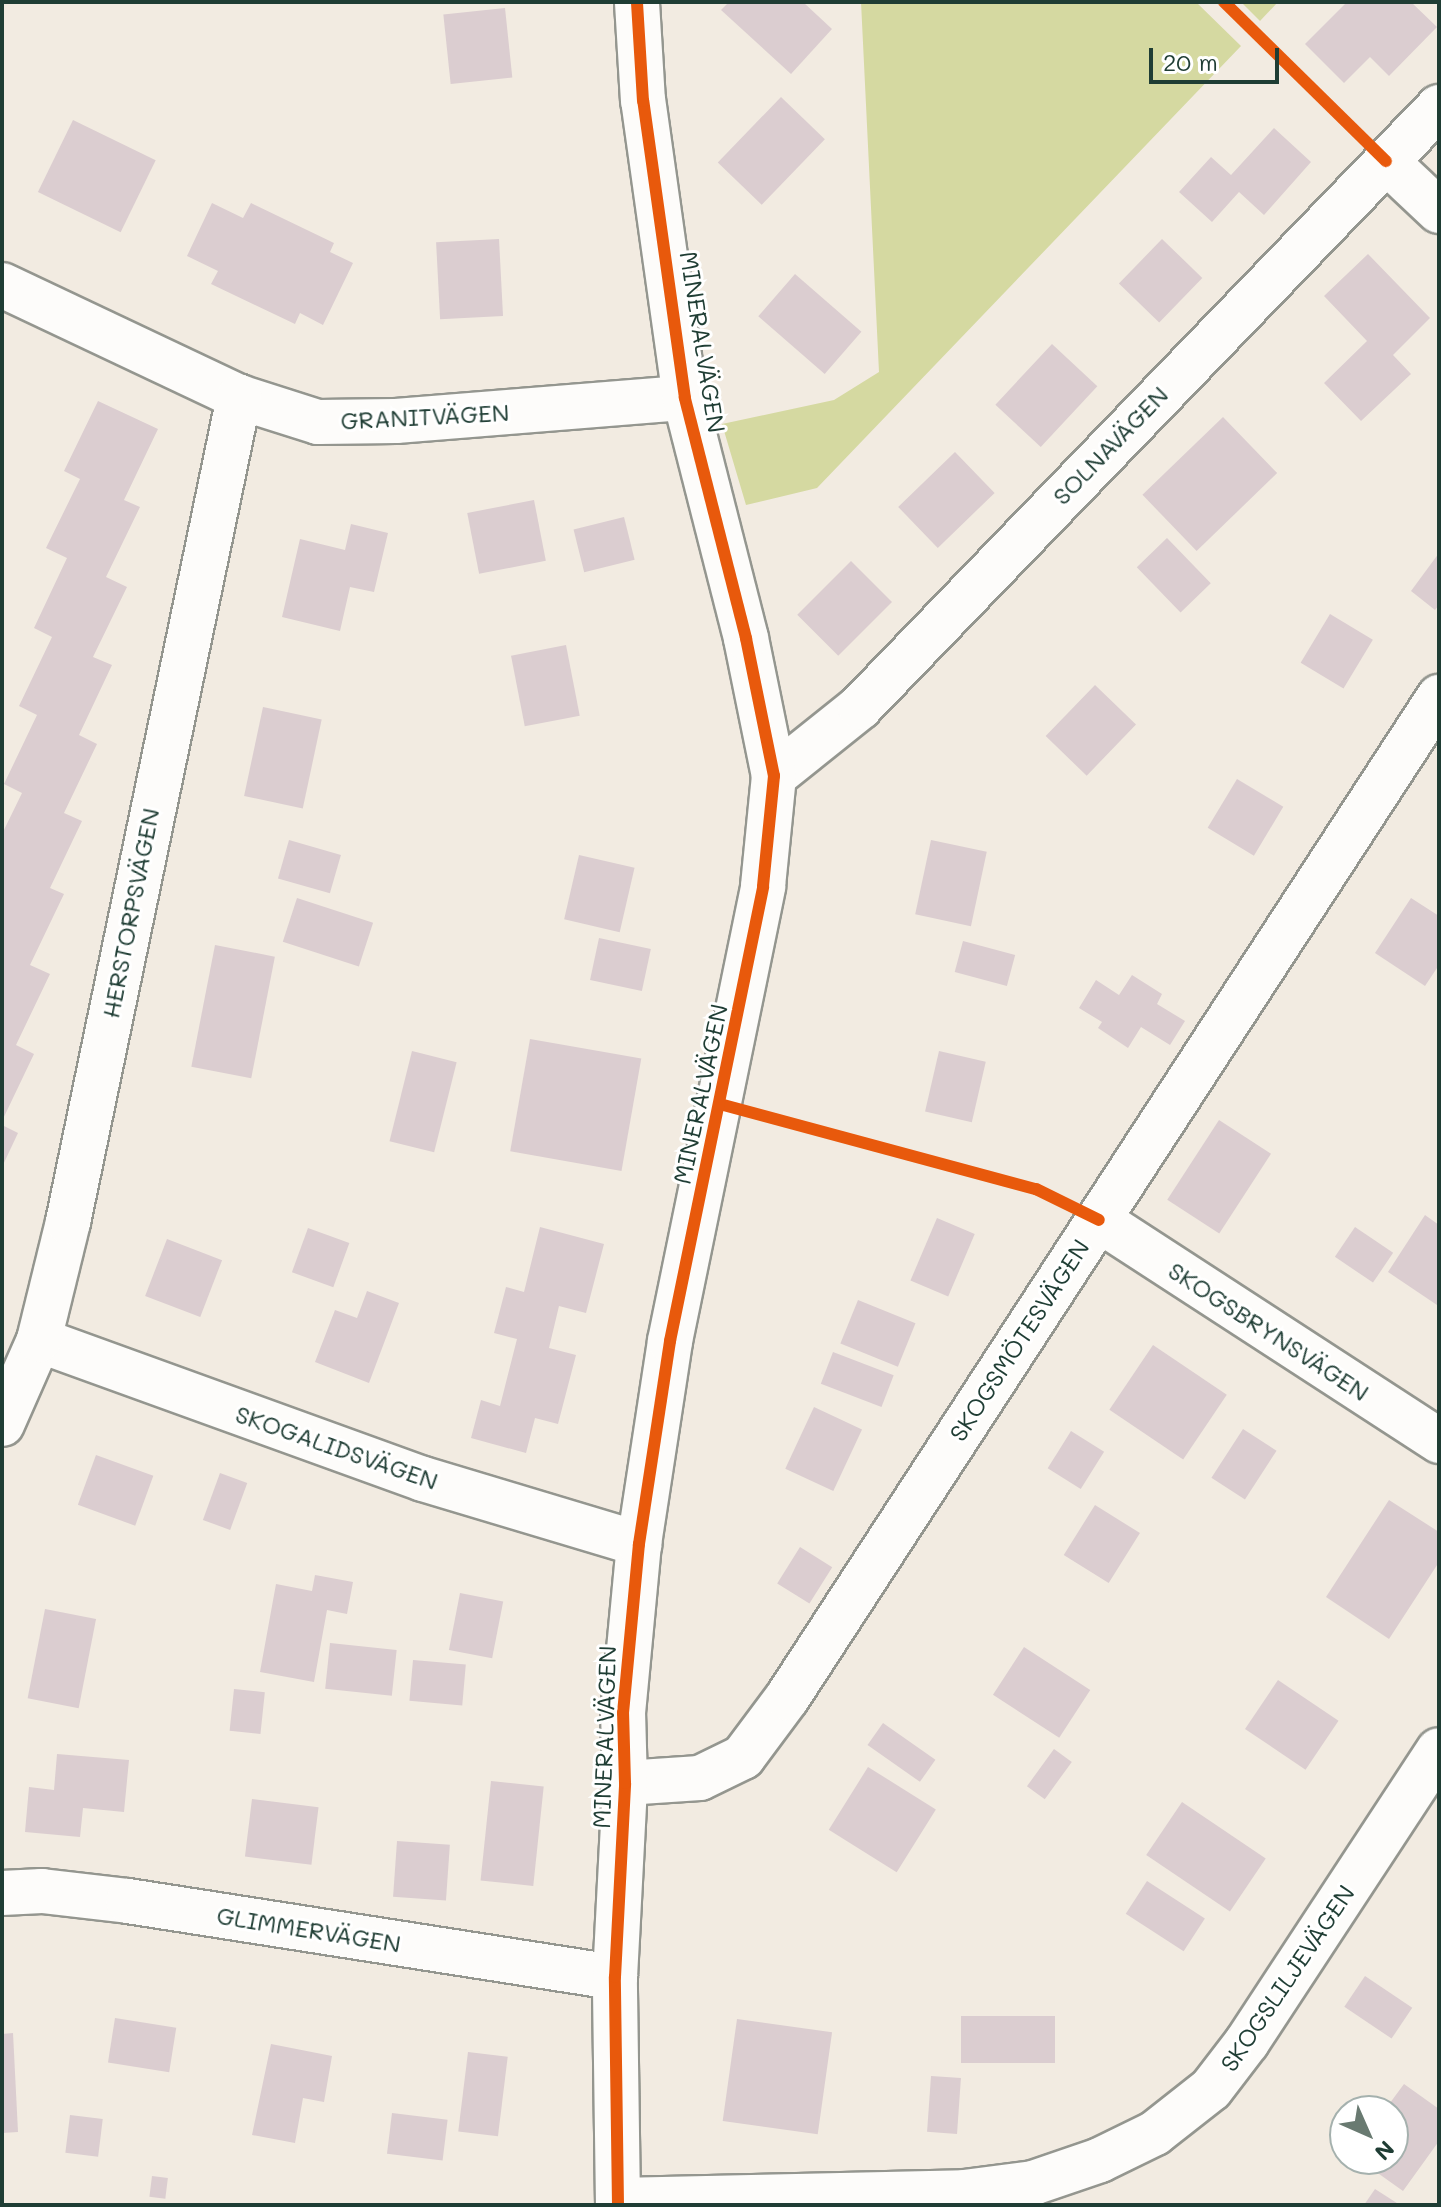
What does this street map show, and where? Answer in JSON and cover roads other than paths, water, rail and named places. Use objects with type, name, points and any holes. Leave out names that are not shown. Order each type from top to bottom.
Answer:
[{"type":"street","name":"MINERALVÄGEN","points":[[618,2202],[615,1977],[625,1783],[623,1713],[639,1544],[670,1341],[763,886],[774,776],[746,638],[685,398],[643,101],[637,2]]},
{"type":"street","name":"SOLNAVÄGEN","points":[[774,776],[860,707],[1439,107]]},
{"type":"street","points":[[1386,161],[1439,211]]},
{"type":"street","name":"GRANITVÄGEN","points":[[2,285],[239,397],[318,422],[396,421],[685,398]]},
{"type":"street","name":"HERSTORPSVÄGEN","points":[[2,1424],[39,1340],[68,1222],[199,573],[239,397]]},
{"type":"street","name":"SKOGSMÖTESVÄGEN","points":[[625,1783],[700,1778],[743,1757],[1099,1220],[1439,697]]},
{"type":"street","name":"SKOGSBRYNSVÄGEN","points":[[1099,1220],[1439,1441]]},
{"type":"street","name":"SKOGALIDSVÄGEN","points":[[39,1340],[423,1479],[639,1544]]},
{"type":"street","name":"SKOGSLILJEVÄGEN","points":[[618,2202],[964,2192],[1033,2183],[1100,2160],[1155,2133],[1211,2089],[1247,2042],[1439,1750]]},
{"type":"street","name":"GLIMMERVÄGEN","points":[[2,1893],[42,1891],[128,1901],[615,1977]]}]
